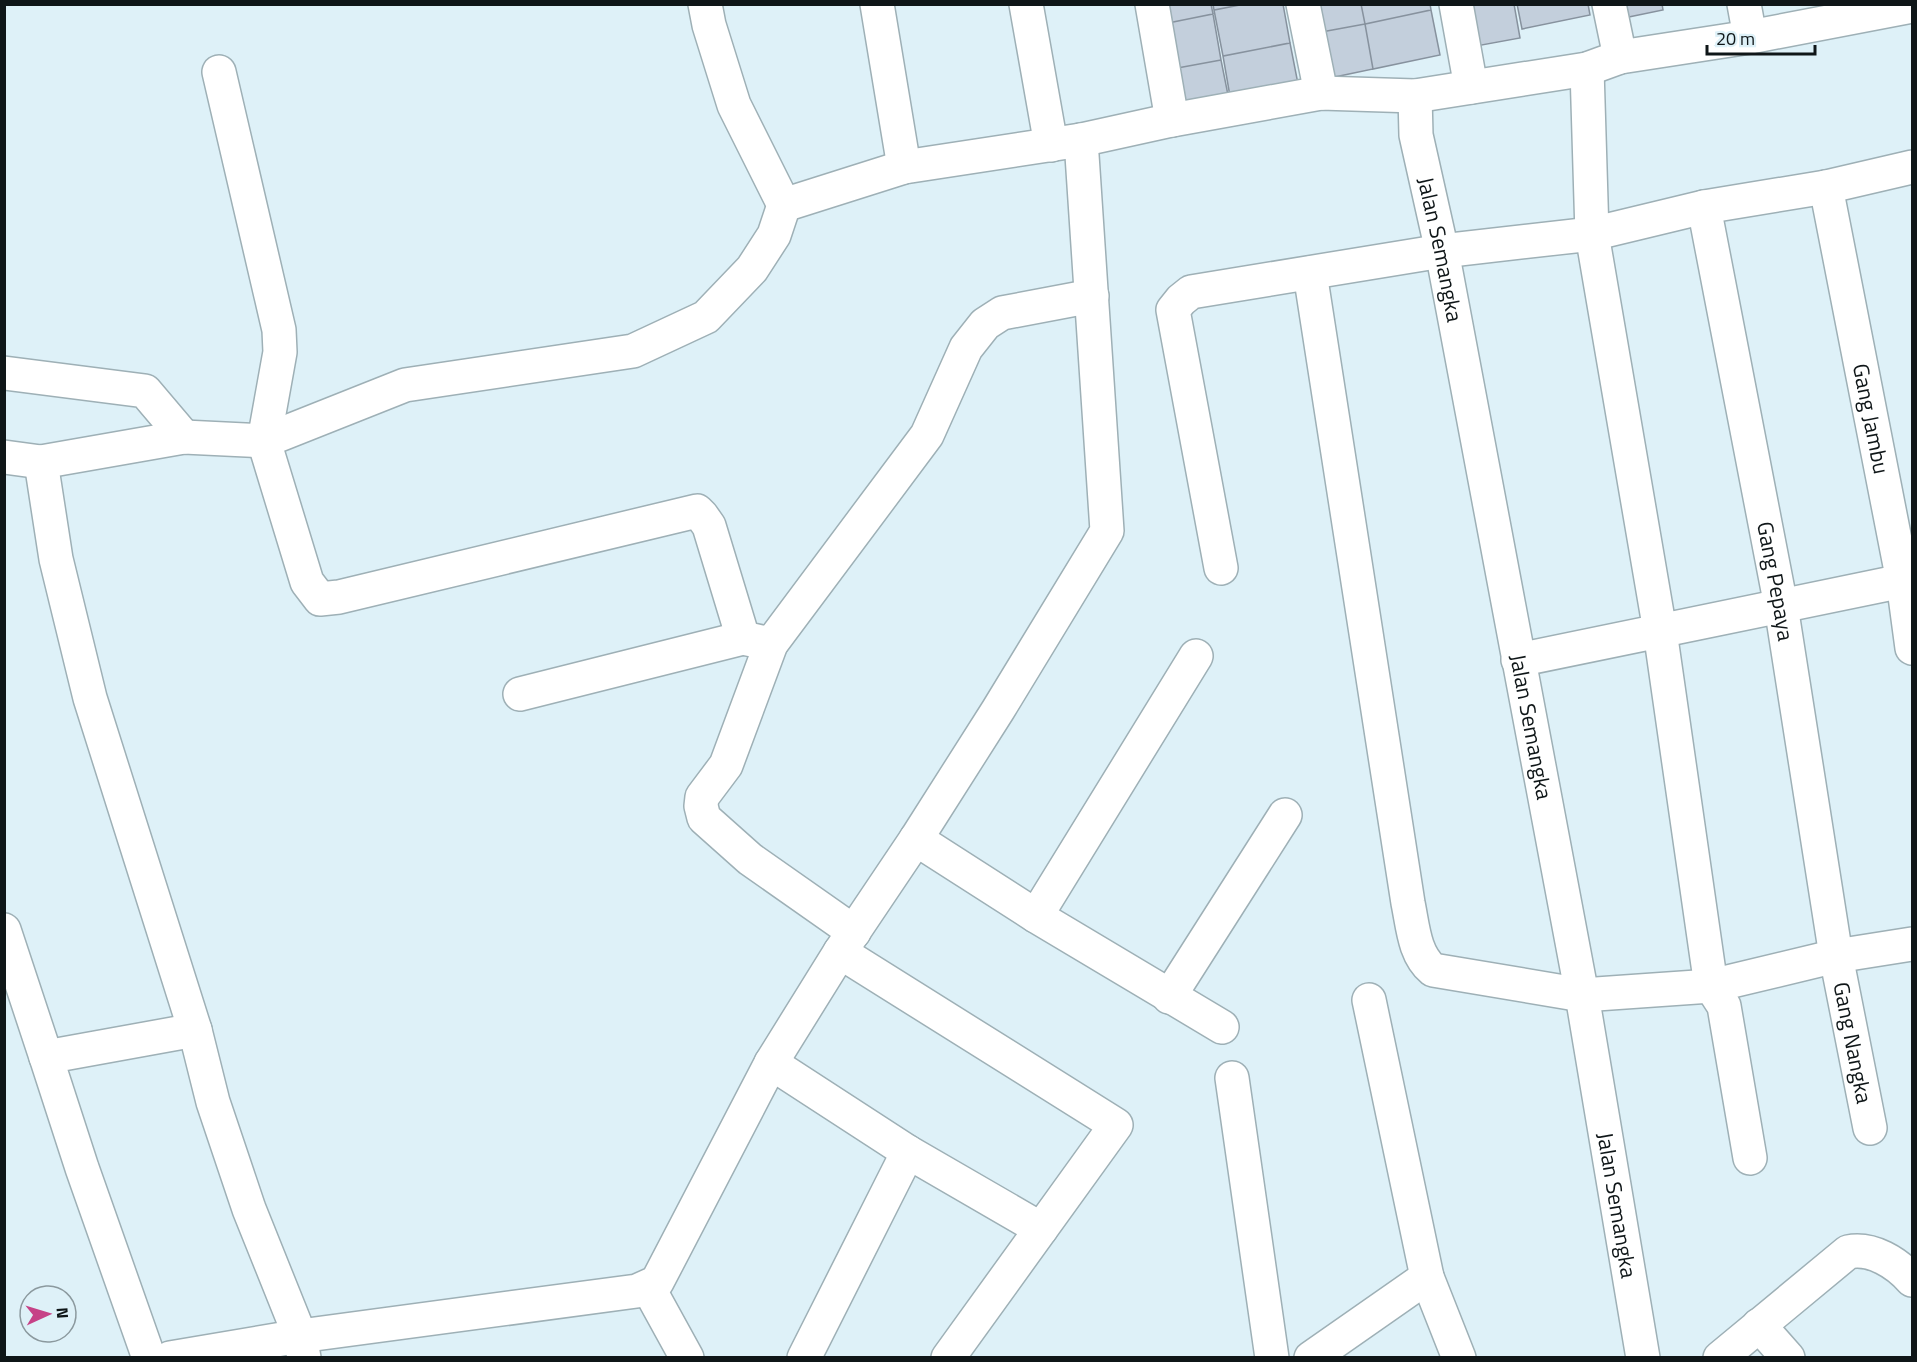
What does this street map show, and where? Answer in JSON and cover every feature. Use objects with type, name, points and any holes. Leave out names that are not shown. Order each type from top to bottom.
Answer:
[{"type":"street","points":[[4,457],[41,462],[184,437],[264,441],[405,385],[633,351],[706,317],[752,269],[774,235],[784,205],[734,105],[709,25],[705,4]]},
{"type":"street","points":[[877,4],[904,167]]},
{"type":"street","points":[[170,1358],[302,1347],[637,1291],[657,1281],[771,1063],[998,710],[1107,531],[1092,296],[1066,143],[1026,4]]},
{"type":"street","points":[[1152,4],[1172,120]]},
{"type":"street","points":[[1303,4],[1321,93]]},
{"type":"street","points":[[1456,4],[1471,87]]},
{"type":"street","points":[[1609,4],[1620,57]]},
{"type":"street","points":[[1744,4],[1750,37]]},
{"type":"street","points":[[784,205],[904,167],[1066,143],[1172,120],[1321,93],[1415,96],[1587,69],[1620,57],[1750,37],[1897,7]]},
{"type":"street","points":[[1587,69],[1592,234],[1659,631],[1711,986],[1724,1006],[1750,1158]]},
{"type":"street","points":[[219,72],[279,330],[280,352],[264,441],[308,582],[320,599],[339,597],[697,511],[709,526],[757,641]]},
{"type":"street","name":"Jalan Semangka","points":[[1415,96],[1416,135],[1442,251],[1582,995],[1643,1358]]},
{"type":"street","points":[[1221,568],[1173,310],[1191,292],[1442,251],[1592,234],[1704,207],[1826,187],[1912,167]]},
{"type":"street","name":"Gang Jambu","points":[[1826,187],[1908,580],[1912,648]]},
{"type":"street","name":"Gang Pepaya","points":[[1704,207],[1781,606],[1836,956]]},
{"type":"street","points":[[1310,273],[1408,903],[1418,951],[1425,963],[1433,970],[1582,995],[1711,986],[1836,956],[1912,944]]},
{"type":"street","points":[[948,1358],[1116,1125],[847,942],[704,818],[700,806],[702,797],[726,765],[757,641],[927,435],[966,348],[985,324],[1002,313],[1092,296]]},
{"type":"street","points":[[4,373],[145,391],[184,437]]},
{"type":"street","points":[[41,462],[56,559],[90,698],[195,1030],[213,1102],[249,1209],[302,1347]]},
{"type":"street","points":[[1518,660],[1908,580]]},
{"type":"street","points":[[520,694],[757,641]]},
{"type":"street","points":[[1036,916],[1196,656]]},
{"type":"street","points":[[1169,997],[1285,815]]},
{"type":"street","points":[[916,839],[1036,916],[1222,1027]]},
{"type":"street","points":[[4,930],[82,1168],[149,1358]]},
{"type":"street","name":"Gang Nangka","points":[[1836,956],[1870,1128]]},
{"type":"street","points":[[1369,999],[1427,1277],[1459,1358]]},
{"type":"street","points":[[46,1057],[195,1030]]},
{"type":"street","points":[[771,1063],[908,1152],[1041,1229]]},
{"type":"street","points":[[1232,1078],[1272,1358]]},
{"type":"street","points":[[804,1358],[908,1152]]},
{"type":"street","points":[[1720,1358],[1848,1252],[1858,1250],[1876,1254],[1904,1270],[1912,1280]]},
{"type":"street","points":[[1311,1358],[1427,1277]]},
{"type":"street","points":[[648,1287],[687,1358]]},
{"type":"street","points":[[1759,1325],[1788,1358]]},
{"type":"building","points":[[1160,4],[1211,4],[1213,14],[1163,24]]},
{"type":"building","points":[[1213,4],[1245,4],[1214,10]]},
{"type":"building","points":[[1245,4],[1283,4],[1290,43],[1223,56],[1214,10]]},
{"type":"building","points":[[1310,4],[1361,4],[1365,24],[1316,33]]},
{"type":"building","points":[[1361,4],[1430,4],[1431,10],[1365,24]]},
{"type":"building","points":[[1463,4],[1514,4],[1520,38],[1471,47]]},
{"type":"building","points":[[1517,4],[1588,4],[1590,15],[1522,29]]},
{"type":"building","points":[[1612,4],[1662,4],[1663,10],[1614,20]]},
{"type":"building","points":[[1431,10],[1440,55],[1373,69],[1365,24]]},
{"type":"building","points":[[1213,14],[1221,60],[1172,69],[1163,24]]},
{"type":"building","points":[[1365,24],[1373,69],[1325,79],[1316,33]]},
{"type":"building","points":[[1290,43],[1299,89],[1231,102],[1223,56]]},
{"type":"building","points":[[1221,60],[1230,105],[1181,114],[1172,69]]}]
